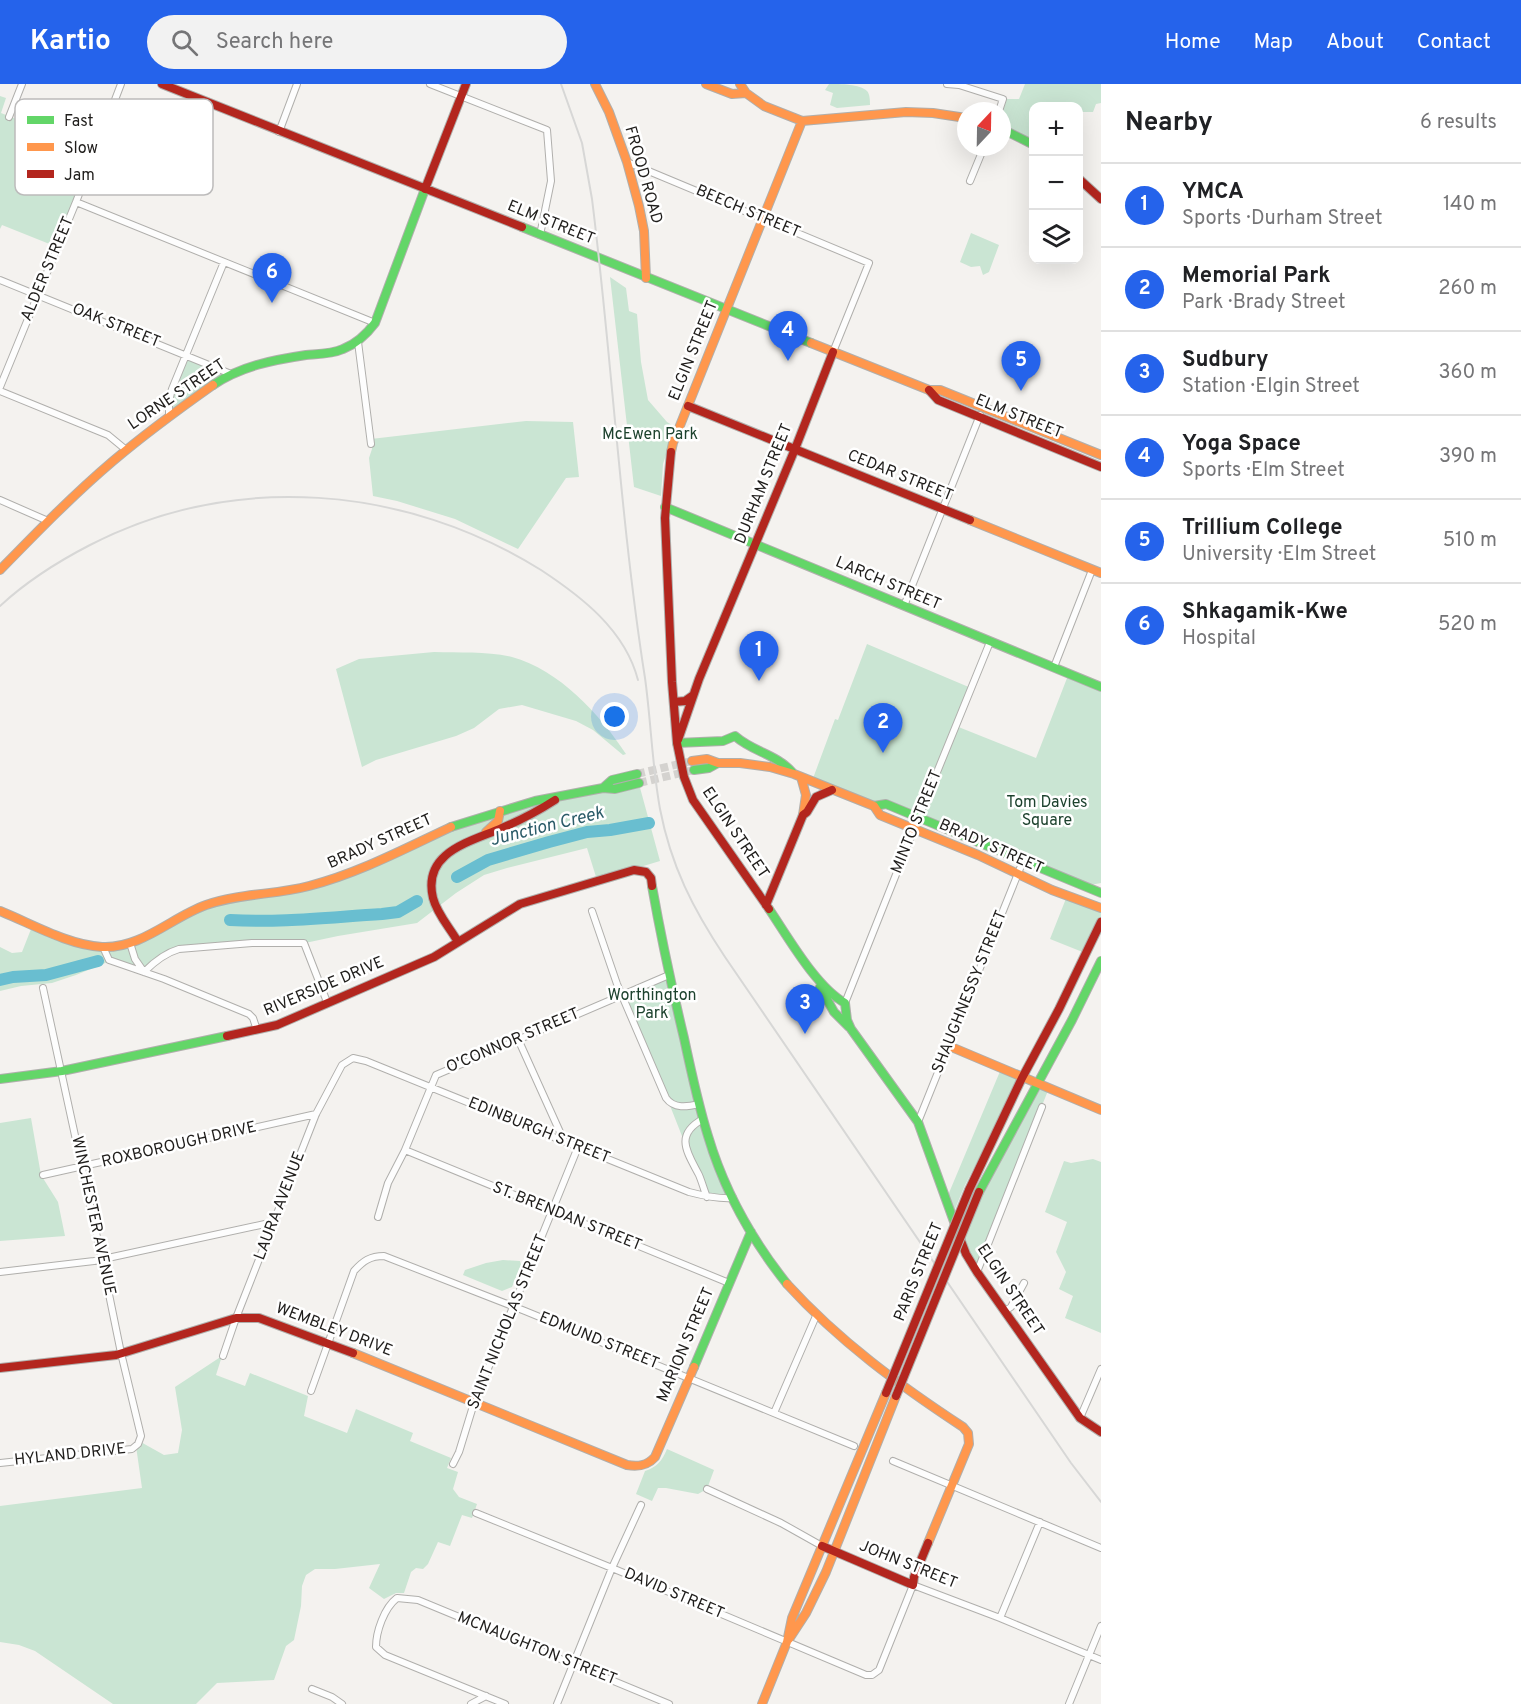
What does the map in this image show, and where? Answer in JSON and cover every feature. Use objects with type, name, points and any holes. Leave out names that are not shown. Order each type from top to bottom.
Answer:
[{"type":"main road","name":"ELM STREET","points":[[162,84],[199,99]]},
{"type":"main road","name":"LORNE STREET","points":[[0,570],[48,520],[125,449],[231,374],[259,364],[339,351],[358,342],[365,335],[375,323],[466,84]]},
{"type":"main road","name":"FROOD ROAD","points":[[595,84],[609,112],[627,162],[644,231],[646,278]]},
{"type":"main road","points":[[706,84],[732,94],[746,93]]},
{"type":"main road","points":[[740,84],[746,93],[764,106],[802,121],[906,112],[957,117]]},
{"type":"main road","name":"ELM STREET","points":[[213,105],[929,390],[940,390],[1101,455]]},
{"type":"main road","name":"ELGIN STREET","points":[[802,121],[688,406],[669,463],[665,507],[674,702],[677,743],[684,777],[690,795],[816,977],[834,997],[845,1003],[847,1020],[851,1029],[918,1122],[966,1254],[1080,1418]]},
{"type":"main road","points":[[1011,134],[1029,142]]},
{"type":"main road","points":[[1083,183],[1101,199]]},
{"type":"main road","name":"DURHAM STREET","points":[[677,743],[692,696],[833,352]]},
{"type":"main road","name":"ELM STREET","points":[[929,390],[938,400],[1101,467]]},
{"type":"main road","name":"CEDAR STREET","points":[[688,406],[1097,572]]},
{"type":"main road","name":"LARCH STREET","points":[[665,507],[1101,687]]},
{"type":"main road","points":[[674,702],[685,701],[692,696]]},
{"type":"main road","points":[[677,743],[723,741],[735,736],[745,745],[784,763],[798,776],[806,795],[803,814],[766,905]]},
{"type":"main road","name":"BRADY STREET","points":[[693,766],[707,759],[718,763],[755,764],[798,776],[874,806],[886,804],[1101,893]]},
{"type":"main road","name":"BRADY STREET","points":[[0,911],[77,943],[103,947],[121,946],[207,904],[239,895],[321,884],[359,871],[451,827],[558,796],[603,788],[615,789],[638,779]]},
{"type":"main road","points":[[803,814],[807,812],[816,796],[832,790]]},
{"type":"main road","points":[[458,942],[435,905],[431,889],[431,878],[438,862],[450,851],[543,808],[558,796]]},
{"type":"main road","name":"BRADY STREET","points":[[874,806],[880,815],[978,855],[1052,890],[1101,908]]},
{"type":"main road","points":[[483,834],[498,821],[500,811]]},
{"type":"main road","name":"RIVERSIDE DRIVE","points":[[0,1079],[62,1071],[277,1025],[434,957],[520,904],[634,870],[646,872],[651,879],[669,975]]},
{"type":"main road","points":[[1085,887],[1101,884]]},
{"type":"main road","name":"PARIS STREET","points":[[762,1704],[787,1642],[792,1618],[1022,1078],[1059,1009],[1101,922]]},
{"type":"main road","name":"PARIS STREET","points":[[787,1642],[813,1600],[834,1552],[974,1191],[1037,1084],[1101,961]]},
{"type":"main road","points":[[669,975],[703,1119],[718,1166],[751,1232],[786,1283],[816,1316],[880,1371],[963,1427],[968,1433],[969,1444],[914,1577],[913,1585]]},
{"type":"main road","points":[[816,977],[834,1012],[851,1029]]},
{"type":"main road","points":[[949,1046],[1101,1110]]},
{"type":"main road","name":"MARION STREET","points":[[644,1465],[655,1457],[751,1232]]},
{"type":"main road","name":"WEMBLEY DRIVE","points":[[0,1368],[121,1353],[236,1318],[252,1317],[264,1319],[328,1343],[627,1465],[634,1467],[644,1465]]},
{"type":"main road","points":[[1080,1418],[1101,1432]]},
{"type":"main road","name":"JOHN STREET","points":[[822,1546],[913,1585]]},
{"type":"street","points":[[16,99],[22,84]]},
{"type":"street","name":"ALDER STREET","points":[[115,99],[121,84]]},
{"type":"street","points":[[279,132],[297,84]]},
{"type":"street","points":[[430,84],[548,130],[551,181],[540,235]]},
{"type":"street","points":[[947,84],[959,85],[1004,99],[1003,102]]},
{"type":"street","points":[[9,117],[15,102]]},
{"type":"street","points":[[970,181],[980,156]]},
{"type":"street","name":"BEECH STREET","points":[[627,162],[869,263]]},
{"type":"street","name":"ALDER STREET","points":[[0,389],[79,195]]},
{"type":"street","points":[[76,202],[375,323]]},
{"type":"street","points":[[169,416],[170,397],[224,262]]},
{"type":"street","name":"DURHAM STREET","points":[[833,352],[869,263]]},
{"type":"street","name":"OAK STREET","points":[[0,280],[231,374]]},
{"type":"street","points":[[358,342],[371,444]]},
{"type":"street","points":[[0,389],[108,435],[125,449]]},
{"type":"street","points":[[904,606],[983,408]]},
{"type":"street","points":[[0,500],[48,520]]},
{"type":"street","points":[[1054,667],[1097,572]]},
{"type":"street","name":"MINTO STREET","points":[[845,1003],[990,642]]},
{"type":"street","name":"SHAUGHNESSY STREET","points":[[918,1122],[1023,861]]},
{"type":"street","points":[[592,911],[622,995],[670,1103],[677,1106],[699,1104]]},
{"type":"street","points":[[130,943],[135,959],[144,972]]},
{"type":"street","points":[[144,972],[158,959],[179,948],[252,943],[304,943],[327,1002]]},
{"type":"street","points":[[103,947],[109,960],[249,1014],[257,1030]]},
{"type":"street","name":"O'CONNOR STREET","points":[[430,1088],[439,1073],[669,975]]},
{"type":"street","name":"WINCHESTER AVENUE","points":[[43,987],[121,1353],[141,1436],[138,1444]]},
{"type":"street","points":[[519,1039],[564,1142]]},
{"type":"street","name":"EDINBURGH STREET","points":[[347,1061],[353,1058],[366,1061],[689,1192],[721,1199],[733,1198]]},
{"type":"street","name":"LAURA AVENUE","points":[[223,1356],[316,1114],[339,1071],[347,1061]]},
{"type":"street","points":[[378,1217],[388,1183],[405,1150],[430,1088]]},
{"type":"street","points":[[977,1272],[1042,1107]]},
{"type":"street","name":"ROXBOROUGH DRIVE","points":[[43,1175],[316,1114]]},
{"type":"street","points":[[703,1119],[690,1128],[684,1141],[707,1197]]},
{"type":"street","name":"SAINT NICHOLAS STREET","points":[[453,1464],[474,1403],[578,1148]]},
{"type":"street","name":"ST. BRENDAN STREET","points":[[405,1150],[729,1283]]},
{"type":"street","points":[[0,1272],[102,1260],[274,1222]]},
{"type":"street","name":"EDMUND STREET","points":[[328,1343],[354,1271],[361,1263],[375,1256],[390,1257],[854,1446]]},
{"type":"street","points":[[1005,1311],[1011,1307],[1024,1283]]},
{"type":"street","points":[[774,1413],[816,1316]]},
{"type":"street","points":[[310,1391],[328,1343]]},
{"type":"street","points":[[1080,1418],[1101,1369]]},
{"type":"street","name":"HYLAND DRIVE","points":[[0,1463],[132,1449],[138,1444]]},
{"type":"street","points":[[893,1461],[1101,1548]]},
{"type":"street","name":"JOHN STREET","points":[[707,1489],[781,1523],[822,1546]]},
{"type":"street","points":[[557,1704],[612,1568],[641,1505]]},
{"type":"street","name":"DAVID STREET","points":[[476,1513],[866,1675],[872,1675],[879,1670],[913,1585]]},
{"type":"street","points":[[1000,1618],[1040,1522]]},
{"type":"street","name":"JOHN STREET","points":[[913,1585],[1101,1660]]},
{"type":"street","name":"MCNAUGHTON STREET","points":[[486,1696],[384,1655],[376,1647],[376,1640],[391,1602],[397,1598],[418,1600],[669,1704]]},
{"type":"street","points":[[1069,1704],[1101,1626]]},
{"type":"street","points":[[312,1689],[333,1697],[342,1704]]},
{"type":"street","points":[[471,1704],[486,1696],[505,1704]]},
{"type":"green space","points":[[829,84],[849,85],[864,89],[869,94],[870,105],[837,108],[830,105],[833,93],[825,90]]},
{"type":"green space","points":[[1025,84],[1101,84],[1101,103],[1096,104],[1093,112],[1083,112],[1083,102],[1029,102],[1029,139],[1011,132],[1011,102],[1004,102],[1004,99],[1019,99]]},
{"type":"green space","points":[[0,96],[6,98],[1,113],[15,119],[15,195],[77,195],[57,247],[2,225],[0,229]]},
{"type":"green space","points":[[971,233],[999,245],[989,272],[983,275],[980,266],[971,267],[960,262]]},
{"type":"green space","name":"McEwen Park","points":[[610,277],[626,288],[629,311],[637,314],[641,362],[648,400],[667,422],[675,427],[663,464],[661,496],[634,487]]},
{"type":"green space","points":[[187,355],[231,373],[170,416],[170,397]]},
{"type":"green space","points":[[526,421],[573,422],[579,477],[566,478],[518,549],[455,519],[373,496],[369,458],[372,449],[371,439]]},
{"type":"green space","name":"Tom Davies Square","points":[[867,644],[971,688],[956,726],[1036,758],[1069,673],[1101,686],[1101,883],[1085,886],[886,803],[874,806],[812,781]]},
{"type":"green space","points":[[434,652],[502,655],[529,663],[546,672],[577,695],[591,709],[626,754],[623,755],[593,730],[576,721],[522,705],[499,709],[474,728],[456,736],[376,760],[362,767],[336,669],[359,659]]},
{"type":"green space","points":[[639,784],[660,861],[597,880],[587,848],[484,875],[417,923],[305,943],[251,943],[169,952],[144,972],[110,961],[52,983],[0,991],[0,947],[12,953],[22,952],[33,924],[77,942],[120,945],[194,909],[321,883],[503,809]]},
{"type":"green space","points":[[1067,896],[1101,909],[1101,920],[1085,953],[1050,939]]},
{"type":"green space","name":"Worthington Park","points":[[669,974],[699,1103],[733,1197],[706,1197],[667,1098],[622,994]]},
{"type":"green space","points":[[1001,1069],[1021,1077],[965,1185],[952,1216],[946,1200]]},
{"type":"green space","points":[[1043,1085],[1049,1088],[1006,1196],[980,1272],[970,1254],[965,1238],[984,1189]]},
{"type":"green space","points":[[31,1118],[41,1175],[58,1202],[65,1236],[0,1241],[0,1123]]},
{"type":"green space","points":[[1093,1159],[1101,1162],[1101,1333],[1065,1318],[1073,1296],[1059,1289],[1066,1272],[1056,1252],[1067,1222],[1045,1212],[1064,1161],[1071,1163]]},
{"type":"green space","points":[[503,1260],[520,1261],[521,1265],[512,1287],[502,1291],[463,1275],[465,1270]]},
{"type":"green space","points":[[222,1356],[216,1375],[245,1386],[250,1373],[308,1396],[304,1416],[347,1433],[356,1409],[413,1433],[410,1441],[451,1458],[447,1468],[458,1472],[453,1489],[459,1497],[477,1504],[472,1518],[462,1515],[450,1546],[438,1542],[428,1564],[423,1569],[416,1568],[411,1572],[404,1593],[396,1593],[384,1599],[369,1588],[380,1564],[315,1569],[306,1575],[302,1586],[301,1606],[294,1640],[286,1646],[274,1680],[217,1683],[196,1704],[113,1704],[35,1651],[19,1645],[0,1642],[0,1506],[142,1488],[136,1446],[139,1441],[164,1455],[178,1453],[182,1430],[175,1387]]},
{"type":"green space","points":[[667,1449],[714,1470],[707,1489],[698,1494],[658,1488],[652,1501],[636,1494],[645,1471],[659,1463]]},
{"type":"waterway","name":"Junction Creek","points":[[457,877],[488,860],[549,842],[587,832],[649,823]]},
{"type":"waterway","name":"Junction Creek","points":[[230,920],[287,920],[382,914],[398,912],[417,901]]},
{"type":"waterway","name":"Junction Creek","points":[[0,980],[46,975],[98,961]]},
{"type":"tunnel","points":[[637,774],[692,761]]},
{"type":"tunnel","points":[[639,783],[694,770]]},
{"type":"railway","points":[[561,84],[582,143],[592,199],[629,558],[655,776],[665,830],[677,868],[693,904],[725,957],[1071,1463],[1101,1502]]},
{"type":"railway","points":[[0,606],[32,580],[66,558],[145,521],[202,506],[260,498],[318,498],[377,505],[433,520],[488,541],[541,570],[600,616],[623,646],[638,680]]},
{"type":"traffic: fast","points":[[1011,134],[1029,142]]},
{"type":"traffic: fast","points":[[213,385],[235,373],[269,362],[339,351],[352,345],[364,335],[375,323],[425,189]]},
{"type":"traffic: fast","points":[[522,227],[811,343]]},
{"type":"traffic: fast","points":[[665,507],[1101,687]]},
{"type":"traffic: fast","points":[[677,743],[723,741],[735,736],[779,761],[792,772]]},
{"type":"traffic: fast","points":[[694,770],[709,768],[718,763]]},
{"type":"traffic: fast","points":[[603,788],[612,780],[637,774]]},
{"type":"traffic: fast","points":[[451,827],[535,801],[603,788],[615,789],[639,783]]},
{"type":"traffic: fast","points":[[874,806],[886,804],[1101,893]]},
{"type":"traffic: fast","points":[[652,886],[704,1124],[722,1176],[740,1214],[762,1250],[787,1284]]},
{"type":"traffic: fast","points":[[769,909],[813,974],[834,996],[845,1003],[847,1020],[851,1029],[918,1122],[961,1241]]},
{"type":"traffic: fast","points":[[979,1192],[1072,1020],[1101,961]]},
{"type":"traffic: fast","points":[[820,987],[834,1012],[849,1027]]},
{"type":"traffic: fast","points":[[0,1079],[62,1071],[227,1036]]},
{"type":"traffic: fast","points":[[694,1367],[751,1232]]},
{"type":"traffic: slow","points":[[595,84],[609,112],[627,162],[639,206],[644,231],[646,278]]},
{"type":"traffic: slow","points":[[706,84],[732,94],[746,93]]},
{"type":"traffic: slow","points":[[740,84],[746,93],[764,106],[802,121],[906,112],[957,117]]},
{"type":"traffic: slow","points":[[671,452],[802,121]]},
{"type":"traffic: slow","points":[[811,343],[929,390],[940,390],[1101,455]]},
{"type":"traffic: slow","points":[[0,570],[69,500],[113,461],[213,385]]},
{"type":"traffic: slow","points":[[970,520],[1101,573]]},
{"type":"traffic: slow","points":[[692,761],[707,759],[718,763],[740,763],[770,767],[794,774],[874,806],[880,815],[978,855],[1052,890],[1101,908]]},
{"type":"traffic: slow","points":[[801,777],[806,795],[803,815]]},
{"type":"traffic: slow","points":[[486,832],[498,821],[500,811]]},
{"type":"traffic: slow","points":[[0,911],[76,942],[102,947],[116,946],[143,938],[193,910],[219,901],[296,889],[328,881],[381,860],[451,827]]},
{"type":"traffic: slow","points":[[949,1046],[1101,1110]]},
{"type":"traffic: slow","points":[[787,1284],[827,1324],[870,1361],[963,1427],[968,1433],[969,1444],[928,1543]]},
{"type":"traffic: slow","points":[[353,1353],[627,1465],[635,1466],[646,1464],[655,1457],[694,1367]]},
{"type":"traffic: slow","points":[[762,1704],[787,1642],[792,1618],[886,1393]]},
{"type":"traffic: slow","points":[[789,1639],[806,1613],[826,1572],[896,1396]]},
{"type":"traffic: jam","points":[[162,84],[200,99]]},
{"type":"traffic: jam","points":[[425,189],[466,84]]},
{"type":"traffic: jam","points":[[213,104],[522,227]]},
{"type":"traffic: jam","points":[[1083,183],[1101,199]]},
{"type":"traffic: jam","points":[[678,740],[699,679],[833,352]]},
{"type":"traffic: jam","points":[[929,390],[938,400],[1101,467]]},
{"type":"traffic: jam","points":[[688,406],[970,520]]},
{"type":"traffic: jam","points":[[671,452],[665,518],[672,682],[677,743],[684,777],[693,800],[769,909]]},
{"type":"traffic: jam","points":[[674,702],[685,701],[692,696]]},
{"type":"traffic: jam","points":[[766,905],[803,815],[816,797],[832,790]]},
{"type":"traffic: jam","points":[[458,942],[433,898],[431,882],[442,859],[463,844],[516,822],[555,800]]},
{"type":"traffic: jam","points":[[227,1036],[277,1025],[434,957],[520,904],[634,870],[646,872],[651,878],[652,886]]},
{"type":"traffic: jam","points":[[969,1190],[1022,1078],[1059,1009],[1101,922]]},
{"type":"traffic: jam","points":[[886,1393],[969,1190]]},
{"type":"traffic: jam","points":[[896,1396],[979,1192]]},
{"type":"traffic: jam","points":[[961,1241],[977,1272],[1080,1418],[1101,1432]]},
{"type":"traffic: jam","points":[[0,1368],[116,1355],[236,1318],[259,1318],[353,1353]]},
{"type":"traffic: jam","points":[[822,1546],[913,1585],[928,1543]]},
{"type":"place","name":"Shkagamik-Kwe","points":[[272,303]]},
{"type":"place","name":"Yoga Space","points":[[788,361]]},
{"type":"place","name":"Trillium College","points":[[1021,391]]},
{"type":"place","name":"YMCA","points":[[759,681]]},
{"type":"place","name":"Memorial Park","points":[[883,753]]},
{"type":"place","name":"Sudbury","points":[[805,1034]]}]
